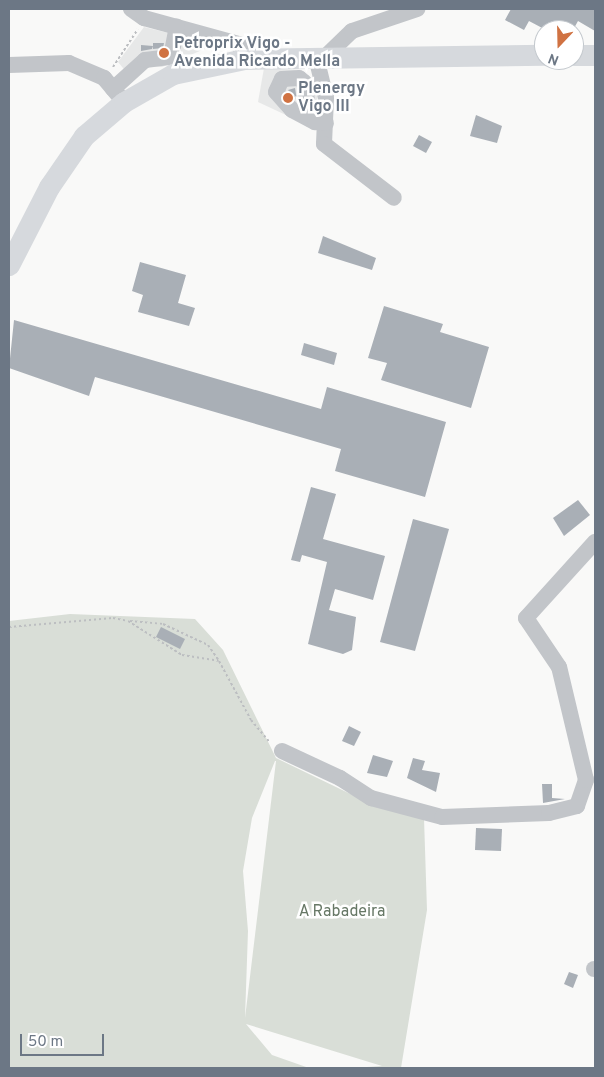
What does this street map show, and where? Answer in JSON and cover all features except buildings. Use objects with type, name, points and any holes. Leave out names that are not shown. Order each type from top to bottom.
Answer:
[{"type":"main road","points":[[9,265],[66,158],[114,90],[173,74],[244,59],[534,55]]},
{"type":"street","points":[[131,9],[144,18],[239,44],[244,59]]},
{"type":"street","points":[[394,198],[324,144],[318,121],[325,89],[320,57],[352,31],[416,9]]},
{"type":"street","points":[[9,65],[52,60],[114,90],[145,60],[171,57],[177,28]]},
{"type":"street","points":[[282,751],[340,778],[371,798],[442,817],[530,815],[577,806],[586,780],[559,667],[526,618],[595,542]]},
{"type":"path","points":[[114,90],[144,18]]},
{"type":"path","points":[[9,627],[95,618],[162,624],[208,645],[219,661],[251,720],[282,751]]},
{"type":"path","points":[[128,621],[182,655],[219,661]]},
{"type":"shaded area","name":"Petroprix Vigo - Avenida Ricardo Mella","points":[[144,27],[205,42],[207,48],[162,67],[148,66],[132,79],[118,62]]},
{"type":"shaded area","name":"Plenergy Vigo III","points":[[264,68],[295,70],[311,79],[317,94],[318,130],[258,102]]},
{"type":"green space","name":"A Rabadeira","points":[[70,614],[195,619],[223,650],[276,758],[365,801],[424,818],[427,910],[401,1068],[352,1068],[382,1066],[246,1024],[272,1055],[309,1068],[9,1068],[9,621]],"holes":[[[276,761],[245,1018],[248,931],[243,871],[252,818]]]},
{"type":"place","name":"Petroprix Vigo - Avenida Ricardo Mella","points":[[164,53]]},
{"type":"place","name":"Plenergy Vigo III","points":[[288,98]]}]
